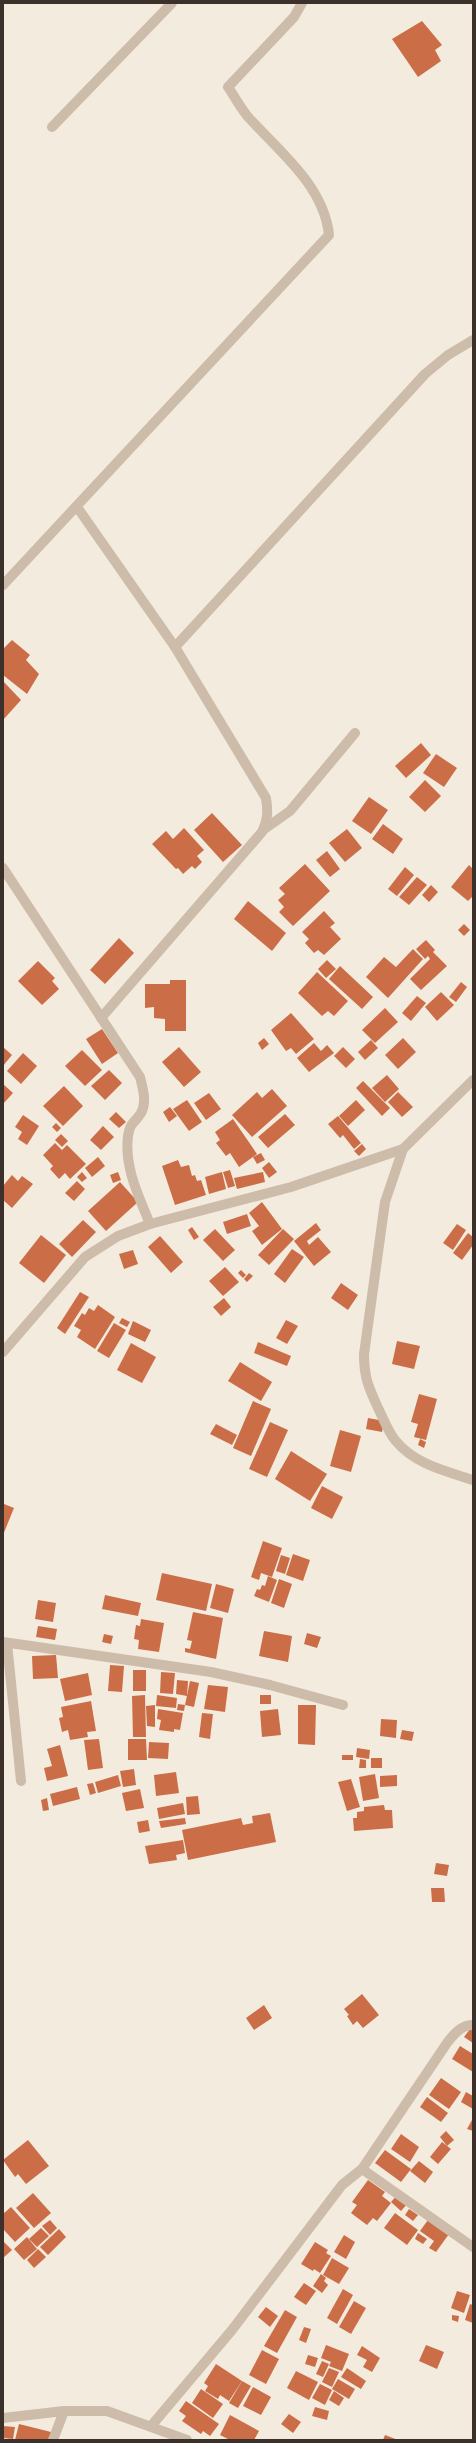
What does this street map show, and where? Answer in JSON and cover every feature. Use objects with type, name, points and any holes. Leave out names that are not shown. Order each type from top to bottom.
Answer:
[{"type":"street","points":[[52,126],[172,3]]},
{"type":"street","points":[[3,585],[329,235],[327,219],[297,167],[248,117],[228,87],[289,23],[302,3]]},
{"type":"street","points":[[175,647],[425,374],[448,355],[473,340]]},
{"type":"street","points":[[77,507],[175,647],[266,798],[268,816],[262,832]]},
{"type":"street","points":[[101,1018],[262,832],[290,811],[355,733]]},
{"type":"street","points":[[3,868],[140,1078],[145,1094],[141,1113],[131,1123],[127,1149],[136,1187],[150,1224]]},
{"type":"street","points":[[3,1352],[85,1257],[118,1236],[150,1224],[292,1187],[403,1149],[473,1080]]},
{"type":"street","points":[[403,1149],[385,1202],[364,1354],[364,1374],[387,1426],[400,1444],[417,1460],[473,1480]]},
{"type":"street","points":[[21,1782],[5,1642],[210,1672],[270,1685],[343,1705]]},
{"type":"street","points":[[152,2425],[232,2330],[342,2185],[362,2169],[447,2043],[458,2030],[469,2025],[473,2025]]},
{"type":"street","points":[[362,2169],[473,2247]]},
{"type":"street","points":[[53,2440],[64,2411]]},
{"type":"street","points":[[3,2418],[64,2411],[107,2411],[152,2425],[187,2440]]},
{"type":"building","points":[[422,21],[442,45],[435,50],[441,61],[418,77],[392,39]]},
{"type":"building","points":[[12,640],[30,655],[26,660],[39,674],[27,694],[3,675],[3,649]]},
{"type":"building","points":[[3,681],[21,700],[3,720]]},
{"type":"building","points":[[421,743],[431,755],[406,778],[395,766]]},
{"type":"building","points":[[436,754],[457,768],[444,787],[423,773]]},
{"type":"building","points":[[425,780],[441,796],[425,812],[409,797]]},
{"type":"building","points":[[369,797],[388,810],[371,834],[352,821]]},
{"type":"building","points":[[212,813],[242,845],[223,862],[194,830]]},
{"type":"building","points":[[383,824],[403,839],[393,854],[372,839]]},
{"type":"building","points":[[184,828],[204,850],[197,856],[202,862],[195,869],[192,866],[183,874],[178,868],[176,869],[152,844],[166,831],[173,839]]},
{"type":"building","points":[[347,829],[362,848],[345,862],[329,843]]},
{"type":"building","points":[[327,851],[340,869],[330,877],[316,860]]},
{"type":"building","points":[[305,864],[330,891],[293,926],[279,912],[284,907],[278,900],[285,894],[279,888]]},
{"type":"building","points":[[469,865],[473,869],[473,896],[468,901],[451,887]]},
{"type":"building","points":[[405,867],[414,875],[397,896],[388,889]]},
{"type":"building","points":[[417,877],[427,885],[409,905],[399,897]]},
{"type":"building","points":[[431,885],[438,892],[429,902],[422,895]]},
{"type":"building","points":[[248,901],[286,933],[272,951],[234,919]]},
{"type":"building","points":[[324,911],[335,923],[330,927],[341,939],[324,955],[318,950],[314,953],[305,943],[309,939],[302,932]]},
{"type":"building","points":[[464,924],[470,930],[464,936],[458,930]]},
{"type":"building","points":[[119,938],[134,953],[105,984],[90,970]]},
{"type":"building","points":[[426,940],[435,950],[433,952],[447,966],[421,990],[410,979],[430,959],[428,956],[425,959],[416,949]]},
{"type":"building","points":[[413,949],[423,959],[388,998],[366,977],[384,957],[396,967]]},
{"type":"building","points":[[327,960],[336,969],[326,978],[318,969]]},
{"type":"building","points":[[38,961],[55,978],[52,981],[59,989],[42,1005],[18,981]]},
{"type":"building","points":[[340,966],[373,997],[362,1009],[329,979]]},
{"type":"building","points":[[317,972],[348,1001],[334,1016],[328,1011],[322,1016],[298,993]]},
{"type":"building","points":[[170,980],[186,980],[186,1031],[165,1031],[165,1019],[154,1018],[154,1007],[145,1008],[145,984],[170,984]]},
{"type":"building","points":[[461,982],[467,987],[456,1002],[449,997]]},
{"type":"building","points":[[441,992],[454,1005],[437,1021],[425,1007]]},
{"type":"building","points":[[417,996],[426,1003],[411,1021],[402,1013]]},
{"type":"building","points":[[385,1008],[398,1022],[375,1043],[362,1030]]},
{"type":"building","points":[[291,1013],[314,1039],[296,1054],[291,1048],[286,1051],[271,1030]]},
{"type":"building","points":[[102,1029],[118,1053],[102,1064],[86,1039]]},
{"type":"building","points":[[264,1038],[269,1044],[262,1050],[258,1043]]},
{"type":"building","points":[[403,1038],[416,1052],[398,1069],[385,1055]]},
{"type":"building","points":[[371,1040],[378,1048],[365,1060],[358,1052]]},
{"type":"building","points":[[314,1043],[321,1051],[327,1045],[334,1053],[309,1072],[297,1058]]},
{"type":"building","points":[[3,1047],[12,1055],[3,1066]]},
{"type":"building","points":[[179,1047],[201,1072],[184,1087],[162,1062]]},
{"type":"building","points":[[343,1047],[355,1059],[346,1068],[334,1056]]},
{"type":"building","points":[[82,1050],[102,1070],[85,1086],[65,1066]]},
{"type":"building","points":[[23,1053],[37,1066],[21,1084],[7,1071]]},
{"type":"building","points":[[109,1070],[122,1083],[105,1100],[91,1086]]},
{"type":"building","points":[[387,1075],[399,1089],[385,1102],[372,1088]]},
{"type":"building","points":[[363,1081],[390,1108],[382,1116],[356,1088]]},
{"type":"building","points":[[3,1084],[13,1093],[3,1104]]},
{"type":"building","points":[[64,1086],[83,1106],[63,1126],[43,1106]]},
{"type":"building","points":[[272,1089],[287,1106],[252,1137],[232,1115],[257,1092],[262,1098]]},
{"type":"building","points":[[398,1092],[413,1107],[402,1117],[388,1102]]},
{"type":"building","points":[[209,1093],[221,1109],[206,1120],[194,1103]]},
{"type":"building","points":[[187,1100],[202,1122],[189,1131],[173,1109]]},
{"type":"building","points":[[356,1100],[365,1110],[348,1126],[339,1116]]},
{"type":"building","points":[[170,1107],[177,1116],[169,1122],[163,1112]]},
{"type":"building","points":[[116,1112],[126,1122],[119,1128],[109,1119]]},
{"type":"building","points":[[285,1114],[295,1125],[268,1148],[258,1137]]},
{"type":"building","points":[[23,1115],[39,1126],[27,1145],[18,1139],[22,1132],[15,1127]]},
{"type":"building","points":[[338,1116],[361,1143],[354,1149],[343,1135],[340,1138],[328,1124]]},
{"type":"building","points":[[233,1119],[257,1154],[239,1167],[230,1153],[226,1156],[216,1143],[220,1140],[215,1132]]},
{"type":"building","points":[[56,1123],[61,1128],[57,1132],[52,1127]]},
{"type":"building","points":[[103,1126],[114,1137],[101,1150],[90,1140]]},
{"type":"building","points":[[61,1134],[68,1141],[62,1147],[55,1140]]},
{"type":"building","points":[[55,1143],[62,1150],[67,1145],[86,1164],[70,1179],[65,1173],[59,1179],[50,1169],[53,1166],[43,1155]]},
{"type":"building","points":[[362,1144],[366,1149],[359,1156],[354,1151]]},
{"type":"building","points":[[261,1153],[265,1160],[257,1164],[253,1157]]},
{"type":"building","points":[[98,1157],[105,1166],[92,1177],[85,1168]]},
{"type":"building","points":[[178,1160],[181,1167],[189,1165],[192,1176],[195,1175],[197,1181],[201,1180],[206,1195],[175,1205],[162,1166]]},
{"type":"building","points":[[269,1162],[277,1172],[269,1178],[262,1168]]},
{"type":"building","points":[[230,1170],[235,1186],[228,1188],[223,1172]]},
{"type":"building","points":[[82,1172],[87,1178],[82,1182],[77,1177]]},
{"type":"building","points":[[118,1172],[121,1180],[113,1183],[110,1175]]},
{"type":"building","points":[[222,1172],[226,1189],[209,1194],[205,1177]]},
{"type":"building","points":[[263,1172],[265,1182],[237,1189],[234,1178]]},
{"type":"building","points":[[12,1175],[18,1181],[22,1176],[33,1184],[12,1208],[3,1200],[3,1186]]},
{"type":"building","points":[[77,1181],[85,1189],[74,1201],[65,1193]]},
{"type":"building","points":[[120,1182],[138,1202],[106,1231],[88,1211]]},
{"type":"building","points":[[262,1202],[282,1229],[262,1245],[252,1231],[259,1226],[249,1213]]},
{"type":"building","points":[[247,1214],[251,1226],[227,1234],[223,1222]]},
{"type":"building","points":[[83,1220],[96,1232],[72,1257],[59,1244]]},
{"type":"building","points":[[316,1223],[321,1230],[307,1241],[309,1245],[318,1237],[331,1252],[314,1266],[294,1241]]},
{"type":"building","points":[[457,1224],[466,1230],[453,1250],[443,1243]]},
{"type":"building","points":[[192,1227],[199,1237],[194,1240],[188,1230]]},
{"type":"building","points":[[215,1229],[235,1250],[223,1261],[203,1240]]},
{"type":"building","points":[[283,1229],[294,1239],[269,1265],[258,1255]]},
{"type":"building","points":[[468,1233],[473,1237],[473,1245],[462,1260],[453,1253]]},
{"type":"building","points":[[41,1235],[66,1255],[44,1283],[19,1263]]},
{"type":"building","points":[[160,1236],[183,1262],[171,1273],[148,1247]]},
{"type":"building","points":[[292,1249],[304,1257],[285,1283],[274,1274]]},
{"type":"building","points":[[133,1250],[138,1264],[124,1269],[119,1254]]},
{"type":"building","points":[[225,1267],[239,1282],[223,1296],[209,1281]]},
{"type":"building","points":[[241,1270],[246,1275],[243,1278],[238,1273]]},
{"type":"building","points":[[249,1273],[253,1276],[247,1282],[244,1279]]},
{"type":"building","points":[[341,1283],[358,1295],[348,1310],[331,1298]]},
{"type":"building","points":[[80,1292],[89,1297],[65,1334],[57,1328]]},
{"type":"building","points":[[224,1298],[231,1307],[221,1316],[213,1307]]},
{"type":"building","points":[[98,1305],[115,1317],[95,1349],[77,1337],[81,1330],[74,1326],[82,1313],[85,1315],[89,1308],[94,1311]]},
{"type":"building","points":[[122,1318],[130,1322],[127,1327],[119,1323]]},
{"type":"building","points":[[286,1320],[298,1326],[287,1344],[276,1338]]},
{"type":"building","points":[[133,1321],[151,1330],[145,1342],[128,1334]]},
{"type":"building","points":[[114,1323],[126,1330],[109,1358],[97,1351]]},
{"type":"building","points":[[397,1341],[420,1346],[414,1369],[392,1364]]},
{"type":"building","points":[[258,1342],[291,1356],[287,1366],[254,1353]]},
{"type":"building","points":[[131,1343],[156,1357],[142,1383],[117,1370]]},
{"type":"building","points":[[240,1362],[272,1382],[261,1401],[228,1381]]},
{"type":"building","points":[[419,1394],[437,1399],[426,1440],[414,1437],[418,1424],[411,1422]]},
{"type":"building","points":[[253,1401],[271,1409],[251,1456],[233,1448]]},
{"type":"building","points":[[368,1418],[384,1421],[382,1432],[366,1429]]},
{"type":"building","points":[[270,1422],[288,1430],[267,1477],[249,1469]]},
{"type":"building","points":[[216,1424],[237,1435],[232,1445],[210,1434]]},
{"type":"building","points":[[340,1430],[361,1436],[351,1472],[330,1466]]},
{"type":"building","points":[[420,1439],[426,1442],[424,1448],[418,1445]]},
{"type":"building","points":[[291,1451],[327,1474],[310,1501],[275,1479]]},
{"type":"building","points":[[322,1486],[343,1497],[332,1519],[311,1508]]},
{"type":"building","points":[[4,1504],[14,1508],[3,1535],[3,1506]]},
{"type":"building","points":[[263,1541],[282,1548],[272,1577],[261,1573],[259,1580],[251,1577]]},
{"type":"building","points":[[293,1554],[310,1560],[303,1581],[286,1575]]},
{"type":"building","points":[[281,1555],[290,1558],[285,1574],[276,1571]]},
{"type":"building","points":[[162,1573],[212,1584],[206,1611],[156,1600]]},
{"type":"building","points":[[268,1576],[277,1580],[269,1602],[254,1596],[257,1589],[260,1590],[262,1585],[265,1586]]},
{"type":"building","points":[[279,1579],[292,1584],[284,1608],[271,1603]]},
{"type":"building","points":[[216,1584],[234,1589],[228,1613],[210,1608]]},
{"type":"building","points":[[105,1595],[141,1603],[138,1616],[102,1609]]},
{"type":"building","points":[[38,1600],[56,1603],[53,1622],[35,1619]]},
{"type":"building","points":[[193,1612],[223,1618],[216,1659],[185,1652],[185,1648],[190,1649],[192,1641],[187,1640]]},
{"type":"building","points":[[141,1619],[164,1623],[159,1652],[138,1649],[139,1640],[134,1639],[136,1625],[140,1626]]},
{"type":"building","points":[[38,1626],[57,1629],[55,1640],[36,1637]]},
{"type":"building","points":[[264,1631],[292,1636],[288,1662],[259,1656]]},
{"type":"building","points":[[307,1633],[321,1637],[317,1648],[304,1644]]},
{"type":"building","points":[[104,1634],[113,1636],[111,1644],[102,1642]]},
{"type":"building","points":[[56,1655],[58,1678],[33,1679],[32,1656]]},
{"type":"building","points":[[110,1665],[124,1666],[122,1692],[108,1691]]},
{"type":"building","points":[[133,1670],[146,1670],[146,1691],[133,1691]]},
{"type":"building","points":[[161,1672],[175,1673],[173,1694],[160,1693]]},
{"type":"building","points":[[88,1673],[92,1695],[65,1701],[60,1679]]},
{"type":"building","points":[[177,1680],[188,1681],[187,1696],[176,1694]]},
{"type":"building","points":[[190,1681],[199,1683],[194,1707],[185,1705]]},
{"type":"building","points":[[208,1685],[228,1687],[225,1712],[204,1709]]},
{"type":"building","points":[[145,1695],[146,1737],[133,1737],[132,1696]]},
{"type":"building","points":[[157,1695],[177,1698],[176,1708],[156,1706]]},
{"type":"building","points":[[260,1695],[271,1695],[271,1704],[260,1704]]},
{"type":"building","points":[[91,1701],[96,1731],[87,1732],[88,1737],[70,1740],[68,1730],[62,1732],[59,1718],[63,1717],[61,1707]]},
{"type":"building","points":[[178,1704],[185,1705],[184,1711],[177,1710]]},
{"type":"building","points":[[155,1705],[155,1727],[147,1726],[146,1706]]},
{"type":"building","points":[[298,1705],[316,1705],[315,1745],[298,1744]]},
{"type":"building","points":[[158,1709],[183,1713],[180,1730],[174,1729],[174,1732],[159,1730],[161,1720],[157,1719]]},
{"type":"building","points":[[278,1709],[281,1735],[262,1737],[260,1711]]},
{"type":"building","points":[[202,1713],[213,1714],[210,1739],[199,1737]]},
{"type":"building","points":[[381,1719],[397,1720],[396,1738],[380,1736]]},
{"type":"building","points":[[402,1730],[414,1732],[412,1741],[400,1739]]},
{"type":"building","points":[[99,1739],[103,1768],[88,1770],[84,1740]]},
{"type":"building","points":[[128,1739],[146,1739],[147,1760],[128,1760]]},
{"type":"building","points":[[149,1742],[169,1743],[168,1759],[148,1758]]},
{"type":"building","points":[[60,1745],[68,1776],[47,1781],[44,1768],[52,1766],[47,1749]]},
{"type":"building","points":[[357,1748],[370,1750],[369,1759],[356,1757]]},
{"type":"building","points":[[342,1755],[353,1755],[353,1760],[342,1760]]},
{"type":"building","points":[[371,1758],[382,1758],[382,1768],[371,1768]]},
{"type":"building","points":[[360,1759],[366,1760],[366,1768],[359,1768]]},
{"type":"building","points":[[134,1769],[136,1785],[123,1787],[120,1771]]},
{"type":"building","points":[[176,1772],[179,1793],[156,1796],[154,1775]]},
{"type":"building","points":[[375,1774],[379,1798],[363,1801],[359,1777]]},
{"type":"building","points":[[118,1775],[121,1786],[98,1793],[95,1782]]},
{"type":"building","points":[[397,1775],[397,1786],[380,1787],[380,1776]]},
{"type":"building","points":[[351,1779],[360,1807],[347,1811],[338,1782]]},
{"type":"building","points":[[93,1783],[96,1793],[90,1795],[87,1784]]},
{"type":"building","points":[[77,1787],[80,1799],[53,1806],[50,1794]]},
{"type":"building","points":[[140,1789],[144,1808],[126,1811],[122,1793]]},
{"type":"building","points":[[198,1796],[200,1814],[187,1815],[186,1797]]},
{"type":"building","points":[[47,1798],[49,1810],[43,1811],[41,1800]]},
{"type":"building","points":[[183,1803],[185,1814],[159,1819],[157,1808]]},
{"type":"building","points":[[384,1805],[385,1810],[392,1810],[393,1828],[354,1831],[353,1818],[357,1818],[357,1812],[364,1811],[364,1807]]},
{"type":"building","points":[[270,1813],[276,1842],[188,1860],[182,1830],[241,1818],[243,1825],[253,1823],[252,1816]]},
{"type":"building","points":[[185,1818],[186,1824],[161,1828],[159,1821]]},
{"type":"building","points":[[148,1820],[150,1831],[139,1833],[137,1822]]},
{"type":"building","points":[[183,1840],[185,1853],[176,1855],[177,1860],[149,1864],[145,1846]]},
{"type":"building","points":[[436,1863],[449,1865],[447,1876],[434,1874]]},
{"type":"building","points":[[431,1888],[444,1888],[445,1902],[432,1902]]},
{"type":"building","points":[[362,1994],[379,2015],[363,2028],[357,2021],[353,2025],[347,2016],[349,2015],[344,2009]]},
{"type":"building","points":[[264,2005],[272,2018],[254,2030],[246,2018]]},
{"type":"building","points":[[473,2025],[473,2043],[464,2037]]},
{"type":"building","points":[[460,2046],[473,2054],[473,2072],[452,2059]]},
{"type":"building","points":[[441,2078],[461,2092],[449,2109],[429,2095]]},
{"type":"building","points":[[466,2092],[473,2096],[473,2109],[461,2102]]},
{"type":"building","points":[[427,2097],[448,2113],[441,2122],[420,2107]]},
{"type":"building","points":[[472,2120],[473,2121],[473,2131],[467,2129]]},
{"type":"building","points":[[446,2131],[454,2140],[447,2146],[440,2137]]},
{"type":"building","points":[[401,2134],[419,2147],[410,2162],[391,2149]]},
{"type":"building","points":[[28,2140],[49,2166],[26,2184],[18,2174],[15,2177],[3,2160]]},
{"type":"building","points":[[442,2142],[451,2149],[438,2164],[430,2157]]},
{"type":"building","points":[[385,2150],[411,2169],[401,2182],[375,2163]]},
{"type":"building","points":[[419,2161],[433,2172],[425,2183],[410,2171]]},
{"type":"building","points":[[368,2180],[385,2192],[382,2196],[391,2203],[377,2221],[373,2218],[367,2225],[351,2213],[357,2205],[352,2202]]},
{"type":"building","points":[[33,2193],[51,2213],[34,2228],[16,2208]]},
{"type":"building","points":[[398,2194],[408,2203],[401,2211],[391,2202]]},
{"type":"building","points":[[11,2207],[30,2228],[15,2242],[3,2229],[3,2214]]},
{"type":"building","points":[[409,2209],[418,2215],[413,2221],[405,2215]]},
{"type":"building","points":[[395,2213],[418,2230],[407,2245],[384,2228]]},
{"type":"building","points":[[50,2220],[57,2228],[50,2235],[42,2226]]},
{"type":"building","points":[[428,2220],[449,2234],[436,2252],[429,2248],[434,2241],[420,2231]]},
{"type":"building","points":[[41,2228],[49,2236],[37,2247],[29,2239]]},
{"type":"building","points":[[59,2229],[66,2237],[48,2255],[40,2247]]},
{"type":"building","points":[[418,2233],[427,2239],[423,2244],[415,2239]]},
{"type":"building","points":[[344,2235],[355,2242],[346,2259],[334,2252]]},
{"type":"building","points":[[27,2237],[37,2249],[24,2260],[14,2249]]},
{"type":"building","points":[[3,2241],[12,2250],[3,2258]]},
{"type":"building","points":[[315,2242],[328,2250],[326,2253],[331,2256],[320,2273],[301,2264]]},
{"type":"building","points":[[38,2249],[46,2257],[34,2268],[27,2260]]},
{"type":"building","points":[[332,2258],[349,2268],[339,2284],[323,2275]]},
{"type":"building","points":[[321,2274],[326,2278],[324,2281],[328,2285],[322,2293],[313,2286]]},
{"type":"building","points":[[304,2283],[316,2291],[306,2305],[294,2297]]},
{"type":"building","points":[[343,2289],[353,2295],[337,2324],[327,2318]]},
{"type":"building","points":[[457,2291],[470,2295],[464,2313],[451,2308]]},
{"type":"building","points":[[354,2301],[366,2308],[351,2334],[339,2327]]},
{"type":"building","points":[[470,2304],[473,2305],[473,2323],[465,2320]]},
{"type":"building","points":[[266,2307],[278,2316],[270,2327],[258,2317]]},
{"type":"building","points":[[285,2310],[297,2317],[277,2353],[264,2346]]},
{"type":"building","points":[[452,2315],[459,2316],[458,2322],[452,2320]]},
{"type":"building","points":[[304,2327],[311,2329],[306,2343],[299,2340]]},
{"type":"building","points":[[326,2345],[349,2354],[342,2371],[329,2366],[331,2362],[321,2358]]},
{"type":"building","points":[[426,2345],[444,2352],[437,2369],[419,2361]]},
{"type":"building","points":[[362,2346],[380,2358],[372,2372],[363,2367],[367,2360],[357,2355]]},
{"type":"building","points":[[262,2350],[279,2359],[266,2384],[249,2375]]},
{"type":"building","points":[[308,2355],[318,2358],[315,2367],[305,2364]]},
{"type":"building","points":[[322,2361],[329,2364],[323,2377],[316,2374]]},
{"type":"building","points":[[216,2364],[242,2381],[229,2401],[220,2395],[218,2399],[205,2391],[208,2386],[204,2383]]},
{"type":"building","points":[[329,2368],[339,2372],[332,2387],[322,2382]]},
{"type":"building","points":[[347,2368],[366,2381],[361,2389],[341,2377]]},
{"type":"building","points":[[296,2371],[318,2382],[309,2400],[287,2388]]},
{"type":"building","points":[[338,2379],[355,2389],[349,2399],[332,2389]]},
{"type":"building","points":[[242,2381],[251,2386],[238,2408],[229,2403]]},
{"type":"building","points":[[320,2384],[332,2390],[325,2405],[312,2398]]},
{"type":"building","points":[[253,2387],[271,2397],[261,2415],[243,2406]]},
{"type":"building","points":[[201,2389],[223,2404],[213,2418],[192,2403]]},
{"type":"building","points":[[334,2391],[344,2398],[339,2406],[329,2400]]},
{"type":"building","points":[[186,2401],[219,2424],[210,2436],[203,2431],[201,2434],[182,2421],[186,2416],[179,2411]]},
{"type":"building","points":[[315,2407],[329,2411],[327,2420],[312,2416]]},
{"type":"building","points":[[289,2414],[301,2422],[293,2433],[281,2424]]},
{"type":"building","points":[[230,2415],[259,2431],[254,2440],[230,2440],[220,2435]]},
{"type":"building","points":[[19,2424],[51,2432],[50,2440],[15,2440]]},
{"type":"building","points":[[3,2426],[15,2427],[13,2439],[3,2438]]},
{"type":"building","points":[[385,2435],[398,2440],[383,2440]]}]
